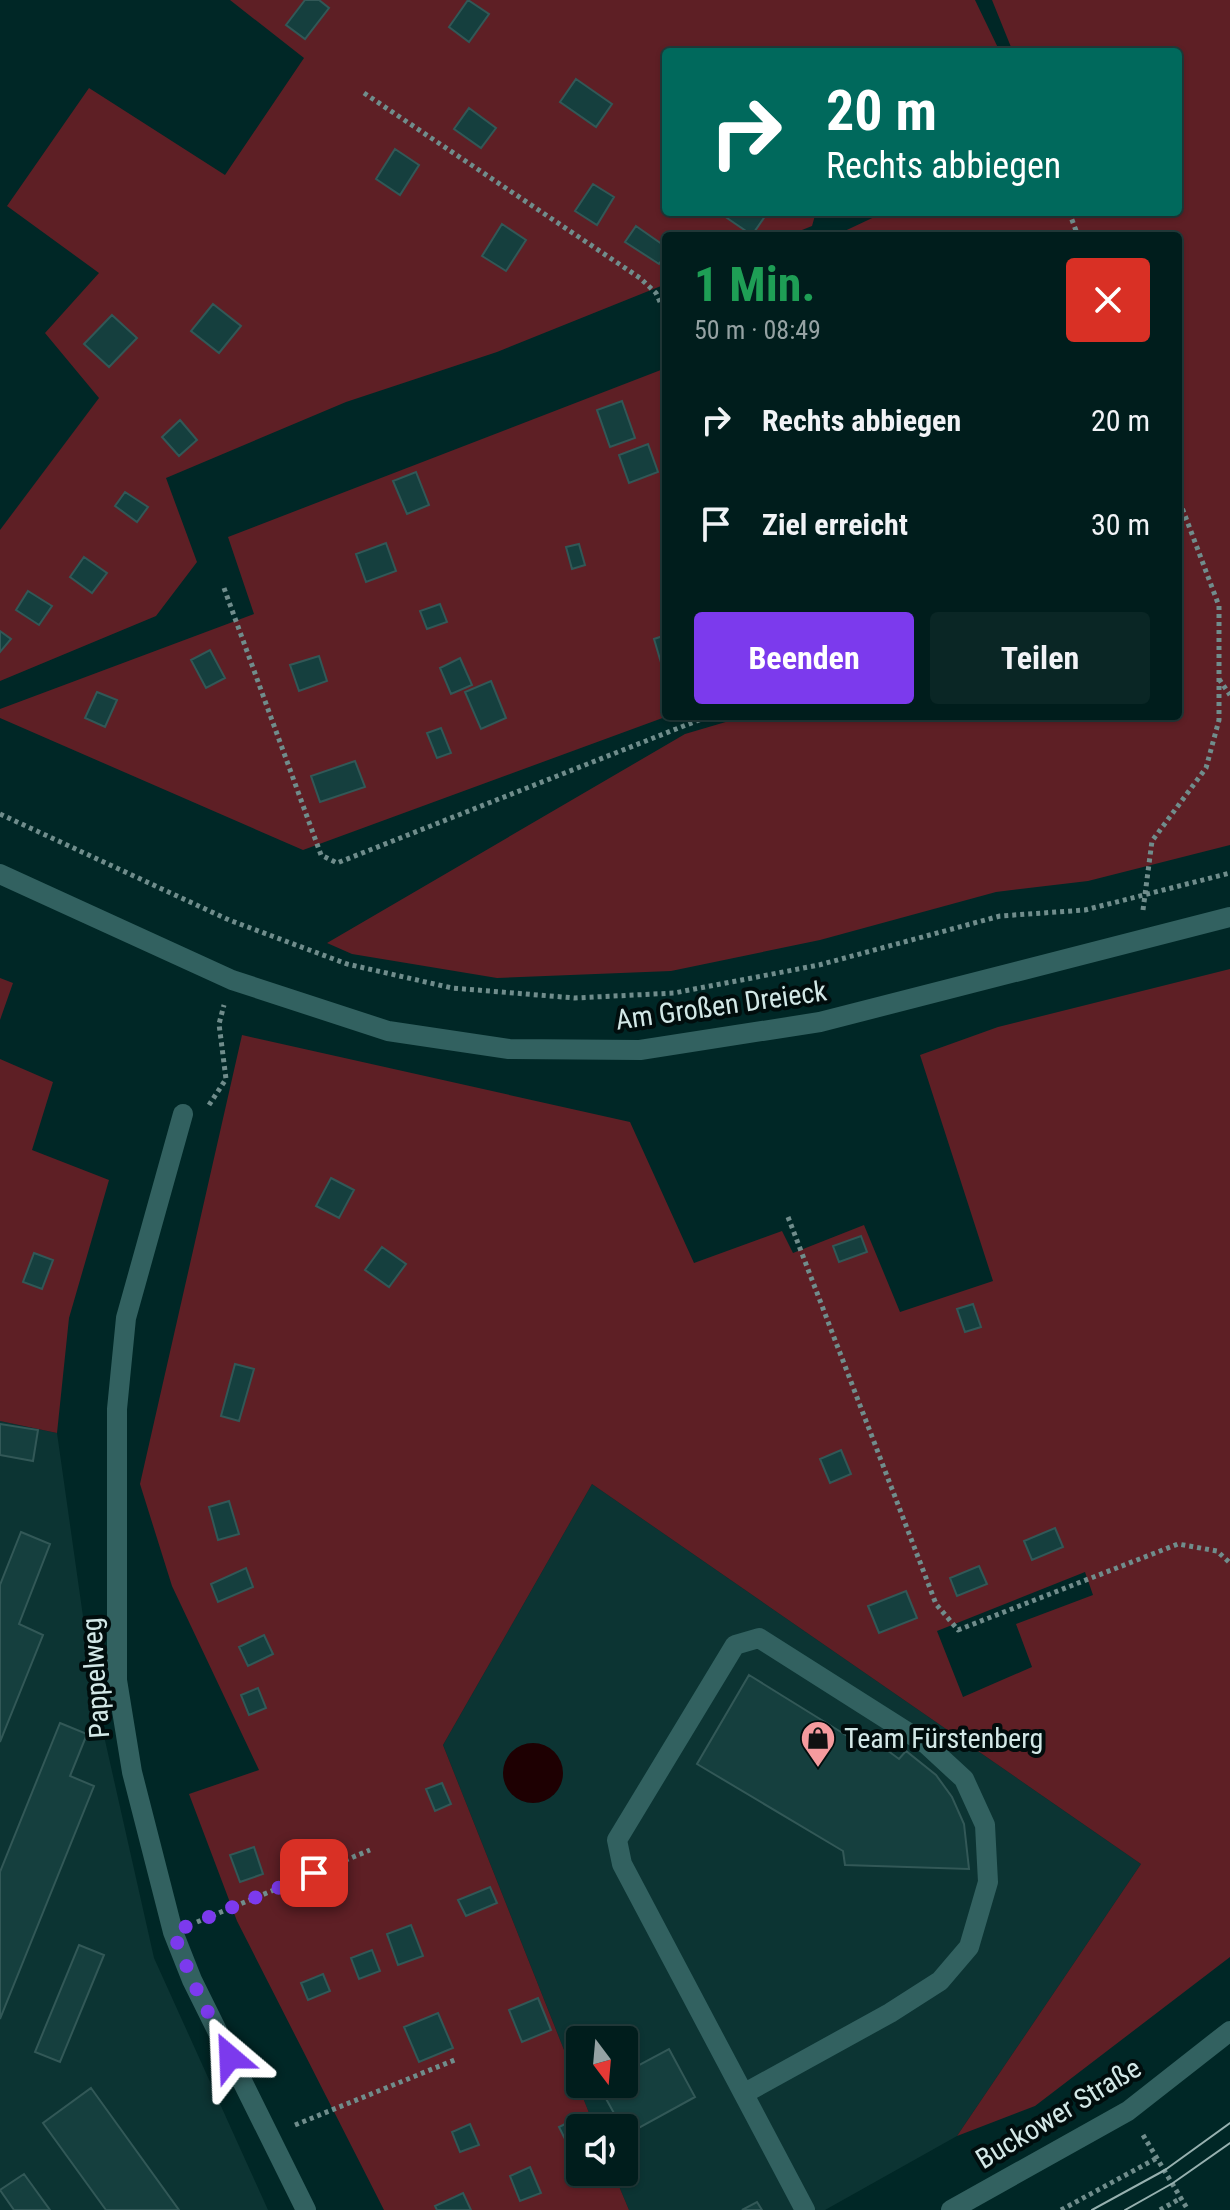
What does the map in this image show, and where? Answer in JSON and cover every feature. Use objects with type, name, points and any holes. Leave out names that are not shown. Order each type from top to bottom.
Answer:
[{"type":"street","name":"Am Großen Dreieck","points":[[0,874],[232,980],[388,1031],[509,1049],[640,1050],[820,1022],[1230,917]]},
{"type":"street","name":"Pappelweg","points":[[183,1114],[126,1318],[117,1409],[117,1680],[132,1772],[173,1932],[192,1980],[306,2210]]},
{"type":"street","points":[[745,2093],[890,2013],[940,1981],[969,1947],[988,1882],[985,1825],[964,1779],[926,1744],[759,1638],[735,1645],[617,1840],[622,1864],[805,2210]]},
{"type":"street","name":"Buckower Straße","points":[[951,2210],[1128,2111],[1230,2031]]},
{"type":"path","points":[[364,93],[640,278],[656,293],[661,304]]},
{"type":"path","points":[[1140,939],[1152,841],[1206,768],[1219,720],[1219,606],[1182,508]]},
{"type":"path","points":[[224,588],[321,855],[337,863],[699,720]]},
{"type":"path","points":[[1219,678],[1230,695]]},
{"type":"path","points":[[0,814],[229,920],[347,964],[452,988],[575,998],[674,993],[819,965],[1000,916],[1085,910],[1230,873]]},
{"type":"path","points":[[183,1114],[207,1108],[226,1079],[219,1024],[232,980]]},
{"type":"path","points":[[788,1217],[936,1604],[958,1630],[1178,1544],[1217,1551],[1230,1563]]},
{"type":"path","points":[[173,1932],[370,1850]]},
{"type":"path","points":[[269,2135],[457,2059]]},
{"type":"path","points":[[1128,2111],[1188,2210]]},
{"type":"path","points":[[1061,2210],[1157,2158]]},
{"type":"path","points":[[1160,2210],[1181,2198]]},
{"type":"shaded area","points":[[230,0],[975,0],[998,48],[662,48],[662,216],[815,216],[812,226],[797,232],[662,232],[662,286],[497,352],[346,402],[166,478],[197,562],[156,616],[0,681],[0,530],[99,398],[45,333],[99,273],[7,206],[89,88],[225,175],[304,58]]},
{"type":"shaded area","points":[[992,0],[1230,0],[1230,845],[1088,881],[996,892],[820,940],[671,971],[497,978],[352,954],[327,943],[685,734],[732,720],[1182,720],[1182,232],[842,232],[876,216],[1182,216],[1182,48],[1011,48]]},
{"type":"shaded area","points":[[662,370],[662,718],[303,850],[0,718],[0,709],[254,614],[228,537]]},
{"type":"shaded area","points":[[1230,969],[1230,1957],[1035,2106],[957,2136],[1141,1864],[592,1484],[443,1745],[566,2055],[566,2098],[583,2098],[589,2114],[566,2114],[566,2186],[619,2186],[629,2210],[384,2210],[237,1921],[189,1794],[259,1770],[172,1586],[140,1484],[242,1035],[630,1122],[694,1263],[782,1231],[793,1253],[864,1225],[900,1312],[993,1281],[920,1055],[998,1027]],"holes":[[[1085,1572],[1093,1595],[1016,1624],[1032,1667],[963,1697],[937,1631]]]},
{"type":"shaded area","points":[[0,978],[13,983],[0,1020]]},
{"type":"shaded area","points":[[0,1059],[53,1082],[32,1150],[109,1180],[69,1318],[57,1433],[0,1421]]},
{"type":"shaded area","points":[[0,1421],[57,1433],[93,1687],[154,1958],[268,2210],[0,2210]]},
{"type":"shaded area","points":[[592,1484],[1141,1864],[957,2136],[825,2210],[629,2210],[619,2186],[638,2186],[638,2114],[589,2114],[583,2098],[638,2098],[638,2026],[566,2026],[566,2055],[443,1745]]},
{"type":"shaded area","points":[[533,1743],[544,1745],[554,1752],[561,1762],[561,1784],[554,1794],[544,1801],[533,1803],[522,1801],[512,1794],[505,1784],[503,1773],[505,1762],[512,1752],[522,1745]]},
{"type":"building","points":[[305,0],[319,0],[329,8],[305,39],[286,25]]},
{"type":"building","points":[[468,0],[489,14],[469,42],[449,27]]},
{"type":"building","points":[[576,79],[612,104],[596,127],[560,102]]},
{"type":"building","points":[[469,108],[496,128],[481,148],[454,129]]},
{"type":"building","points":[[395,149],[419,165],[400,195],[376,179]]},
{"type":"building","points":[[593,184],[614,197],[597,225],[575,211]]},
{"type":"building","points":[[765,216],[754,232],[748,232],[727,218]]},
{"type":"building","points":[[502,224],[526,240],[506,271],[482,256]]},
{"type":"building","points":[[636,226],[662,244],[662,260],[659,264],[625,242]]},
{"type":"building","points":[[213,304],[241,326],[219,353],[191,331]]},
{"type":"building","points":[[112,315],[137,338],[109,367],[84,344]]},
{"type":"building","points":[[622,401],[635,438],[610,447],[597,410]]},
{"type":"building","points":[[180,420],[197,440],[179,456],[162,437]]},
{"type":"building","points":[[648,444],[658,472],[629,483],[619,455]]},
{"type":"building","points":[[416,472],[429,505],[407,514],[393,481]]},
{"type":"building","points":[[125,492],[148,507],[137,522],[115,506]]},
{"type":"building","points":[[386,543],[396,571],[366,582],[356,554]]},
{"type":"building","points":[[579,544],[585,565],[572,569],[566,547]]},
{"type":"building","points":[[84,557],[107,573],[92,593],[70,577]]},
{"type":"building","points":[[28,591],[52,606],[39,625],[16,610]]},
{"type":"building","points":[[440,604],[447,622],[427,629],[420,611]]},
{"type":"building","points":[[0,631],[11,639],[0,652]]},
{"type":"building","points":[[662,636],[662,666],[654,639]]},
{"type":"building","points":[[210,650],[225,678],[206,688],[191,660]]},
{"type":"building","points":[[319,656],[327,681],[299,691],[290,665]]},
{"type":"building","points":[[460,658],[472,685],[451,694],[440,668]]},
{"type":"building","points":[[491,681],[506,718],[481,729],[465,692]]},
{"type":"building","points":[[97,692],[117,700],[105,727],[85,718]]},
{"type":"building","points":[[441,728],[451,753],[437,758],[427,733]]},
{"type":"building","points":[[355,761],[365,787],[320,802],[311,776]]},
{"type":"building","points":[[331,1178],[354,1190],[339,1218],[316,1206]]},
{"type":"building","points":[[861,1236],[867,1252],[839,1262],[833,1246]]},
{"type":"building","points":[[382,1247],[406,1264],[389,1287],[365,1270]]},
{"type":"building","points":[[34,1253],[53,1260],[42,1289],[23,1282]]},
{"type":"building","points":[[973,1304],[981,1327],[965,1332],[957,1309]]},
{"type":"building","points":[[235,1364],[254,1369],[239,1421],[221,1416]]},
{"type":"building","points":[[0,1424],[38,1430],[33,1461],[0,1455]]},
{"type":"building","points":[[841,1450],[851,1474],[830,1483],[820,1459]]},
{"type":"building","points":[[229,1501],[239,1534],[218,1540],[209,1507]]},
{"type":"building","points":[[1055,1528],[1063,1547],[1032,1560],[1024,1541]]},
{"type":"building","points":[[21,1532],[50,1544],[19,1624],[43,1635],[0,1742],[0,1585]]},
{"type":"building","points":[[979,1566],[987,1584],[957,1596],[950,1578]]},
{"type":"building","points":[[246,1568],[253,1587],[218,1602],[211,1584]]},
{"type":"building","points":[[906,1591],[917,1618],[879,1633],[868,1606]]},
{"type":"building","points":[[264,1635],[273,1654],[248,1666],[239,1647]]},
{"type":"building","name":"Team Fürstenberg","points":[[749,1675],[870,1750],[876,1742],[899,1759],[906,1751],[936,1775],[952,1797],[964,1824],[969,1869],[845,1865],[843,1851],[697,1764]]},
{"type":"building","points":[[258,1688],[266,1708],[249,1715],[241,1695]]},
{"type":"building","points":[[60,1723],[87,1734],[70,1776],[94,1786],[0,2019],[0,1872]]},
{"type":"building","points":[[442,1783],[451,1804],[435,1811],[426,1789]]},
{"type":"building","points":[[254,1847],[263,1874],[240,1882],[230,1855]]},
{"type":"building","points":[[490,1887],[497,1903],[466,1916],[458,1900]]},
{"type":"building","points":[[411,1925],[423,1956],[398,1965],[387,1934]]},
{"type":"building","points":[[79,1945],[104,1955],[60,2062],[35,2052]]},
{"type":"building","points":[[372,1950],[380,1971],[359,1979],[351,1958]]},
{"type":"building","points":[[323,1974],[330,1991],[308,2000],[301,1983]]},
{"type":"building","points":[[538,1998],[551,2030],[522,2042],[509,2010]]},
{"type":"building","points":[[438,2013],[453,2048],[419,2062],[404,2027]]},
{"type":"building","points":[[669,2049],[695,2097],[638,2128],[638,2114],[614,2114],[606,2098],[638,2098],[638,2066]]},
{"type":"building","points":[[91,2088],[179,2210],[106,2210],[43,2123]]},
{"type":"building","points":[[470,2124],[479,2145],[460,2152],[452,2132]]},
{"type":"building","points":[[566,2124],[566,2139],[565,2139],[559,2127]]},
{"type":"building","points":[[530,2167],[541,2193],[520,2201],[510,2176]]},
{"type":"building","points":[[24,2174],[50,2210],[14,2210],[0,2190]]},
{"type":"building","points":[[463,2193],[471,2210],[437,2210],[435,2206]]},
{"type":"building","points":[[757,2202],[762,2210],[742,2210]]},
{"type":"tram line","points":[[1092,2210],[1165,2170],[1230,2123]]},
{"type":"tram line","points":[[1125,2210],[1173,2183],[1230,2143]]},
{"type":"place","name":"Team Fürstenberg","points":[[818,1769]]},
{"type":"route","points":[[230,2057],[192,1980],[173,1932],[314,1873]]}]
